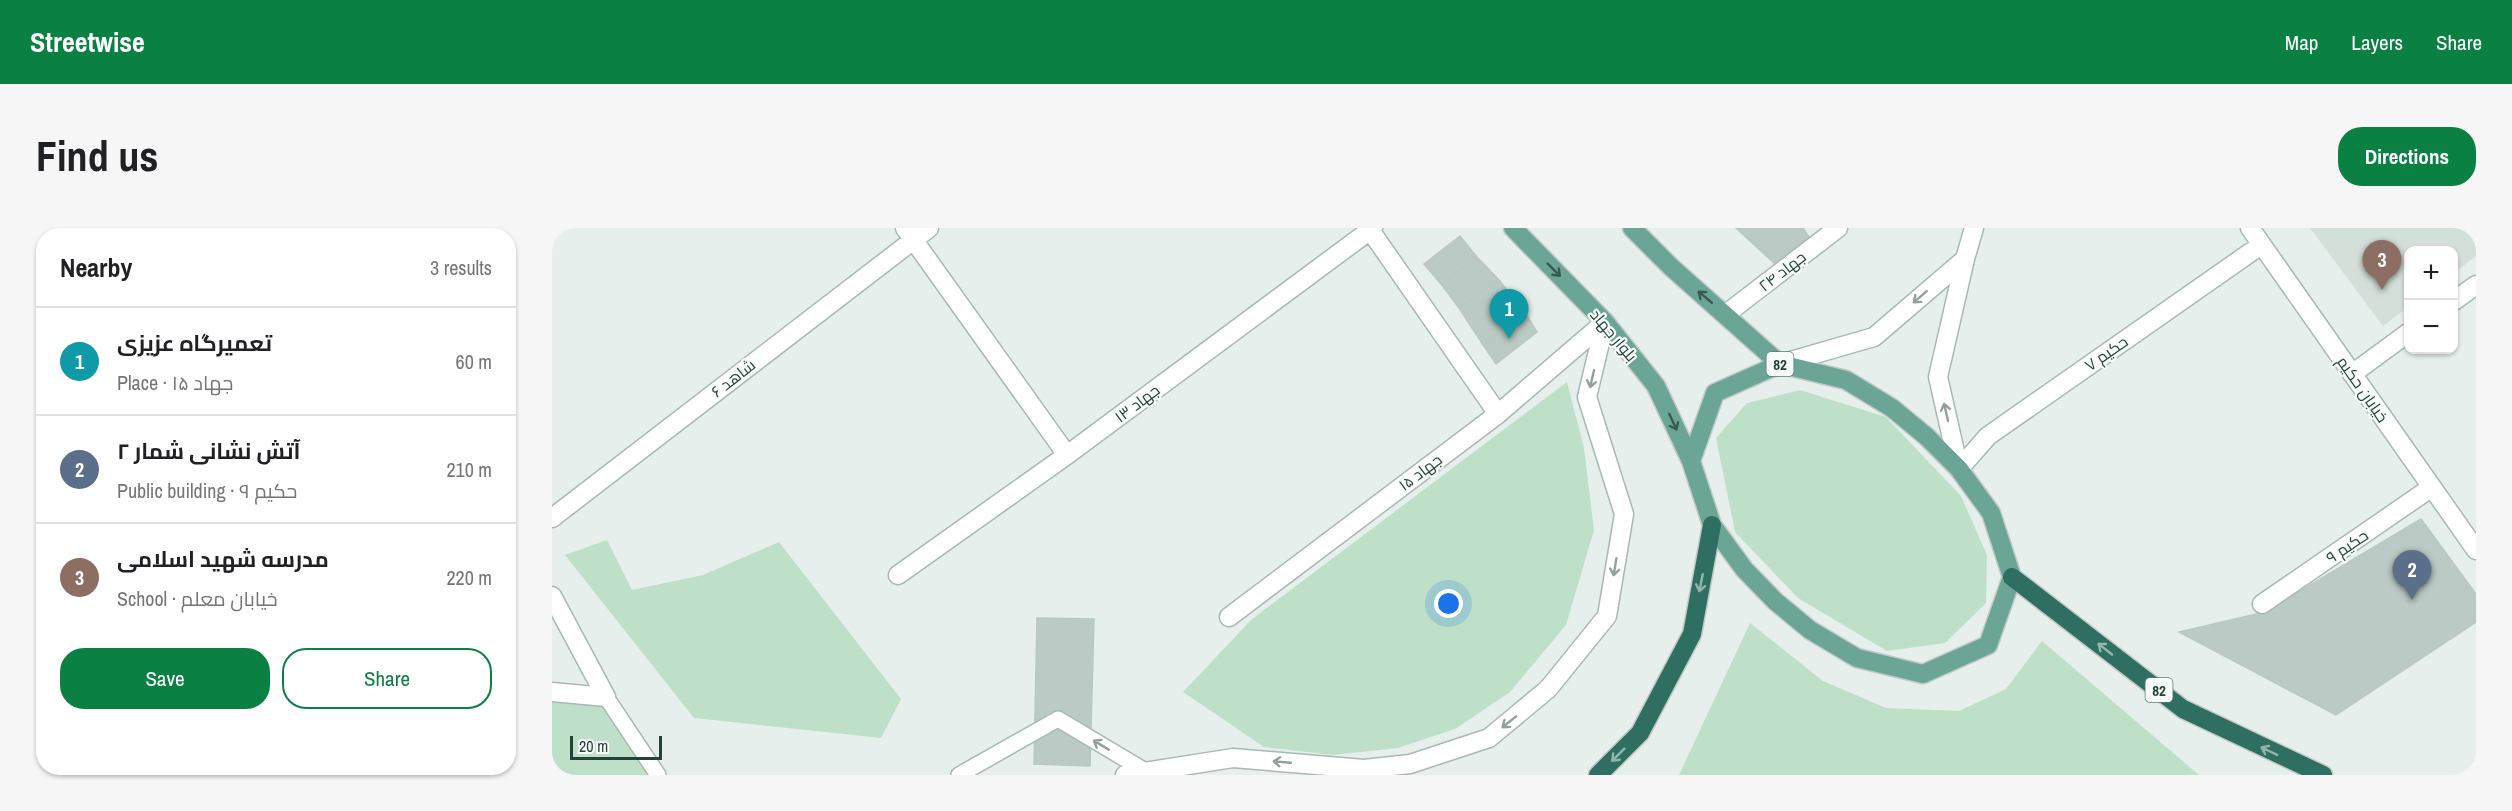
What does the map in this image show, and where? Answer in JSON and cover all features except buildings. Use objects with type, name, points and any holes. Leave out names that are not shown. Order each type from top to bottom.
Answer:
[{"type":"highway","points":[[1598,775],[1640,733],[1692,634],[1712,525]]},
{"type":"highway","name":"82","points":[[2012,577],[2183,709],[2323,775]]},
{"type":"main road","name":"بلوار جهاد","points":[[1513,228],[1605,322],[1656,386],[1691,461],[1712,525],[1744,569],[1775,601],[1810,630],[1857,658],[1923,674],[1988,645],[2012,577]]},
{"type":"main road","name":"82","points":[[1632,228],[1671,267],[1780,364],[1846,380],[1892,408],[1927,437],[1959,469],[1991,513],[2012,577]]},
{"type":"main road","name":"82","points":[[1691,461],[1715,393],[1780,364]]},
{"type":"street","name":"شاهد ۶","points":[[552,518],[909,233],[929,228]]},
{"type":"street","name":"جهاد ۲۴","points":[[1726,314],[1838,228]]},
{"type":"street","points":[[1959,469],[1938,378],[1974,228]]},
{"type":"street","name":"خیابان حکیم","points":[[2250,228],[2476,550]]},
{"type":"street","points":[[1371,229],[1498,414]]},
{"type":"street","name":"جهاد ۱۳","points":[[898,575],[1067,455],[1371,229]]},
{"type":"street","points":[[909,233],[1067,455]]},
{"type":"street","name":"حکیم ۷","points":[[1959,469],[1988,436],[2261,245]]},
{"type":"street","points":[[1780,364],[1874,337],[1965,259]]},
{"type":"street","points":[[2455,300],[2476,285]]},
{"type":"street","points":[[1125,775],[1150,774],[1233,758],[1364,769],[1410,764],[1489,738],[1548,689],[1607,616],[1624,514],[1587,397],[1605,322]]},
{"type":"street","name":"جهاد ۱۵","points":[[1229,617],[1498,414],[1605,322]]},
{"type":"street","points":[[2352,374],[2404,337]]},
{"type":"street","name":"حکیم ۹","points":[[2262,604],[2432,488]]},
{"type":"street","points":[[552,596],[606,697]]},
{"type":"street","points":[[552,692],[606,697]]},
{"type":"lane","points":[[606,697],[658,775]]},
{"type":"lane","points":[[959,775],[1058,719],[1150,774]]},
{"type":"shaded area","points":[[2310,228],[2476,228],[2476,256],[2458,270],[2458,246],[2404,246],[2404,310],[2383,326]]},
{"type":"green space","points":[[1567,382],[1584,448],[1594,530],[1566,625],[1510,692],[1455,729],[1398,748],[1333,755],[1264,747],[1183,692],[1252,619]]},
{"type":"green space","points":[[1800,390],[1886,417],[1961,496],[1987,555],[1986,603],[1945,643],[1887,651],[1798,598],[1735,532],[1716,438],[1747,403]]},
{"type":"green space","points":[[607,540],[632,590],[703,575],[779,542],[901,699],[881,738],[694,718],[565,555]]},
{"type":"green space","points":[[1750,623],[1823,681],[1886,708],[1959,711],[2006,689],[2042,641],[2199,775],[1679,775]]},
{"type":"green space","points":[[552,696],[603,701],[656,775],[552,775]]},
{"type":"place","name":"مدرسه شهید اسلامی","points":[[2382,290]]},
{"type":"place","name":"تعمیرگاه عزیزی","points":[[1509,339]]},
{"type":"place","name":"آتش نشانی شمار ۲","points":[[2412,600]]}]
